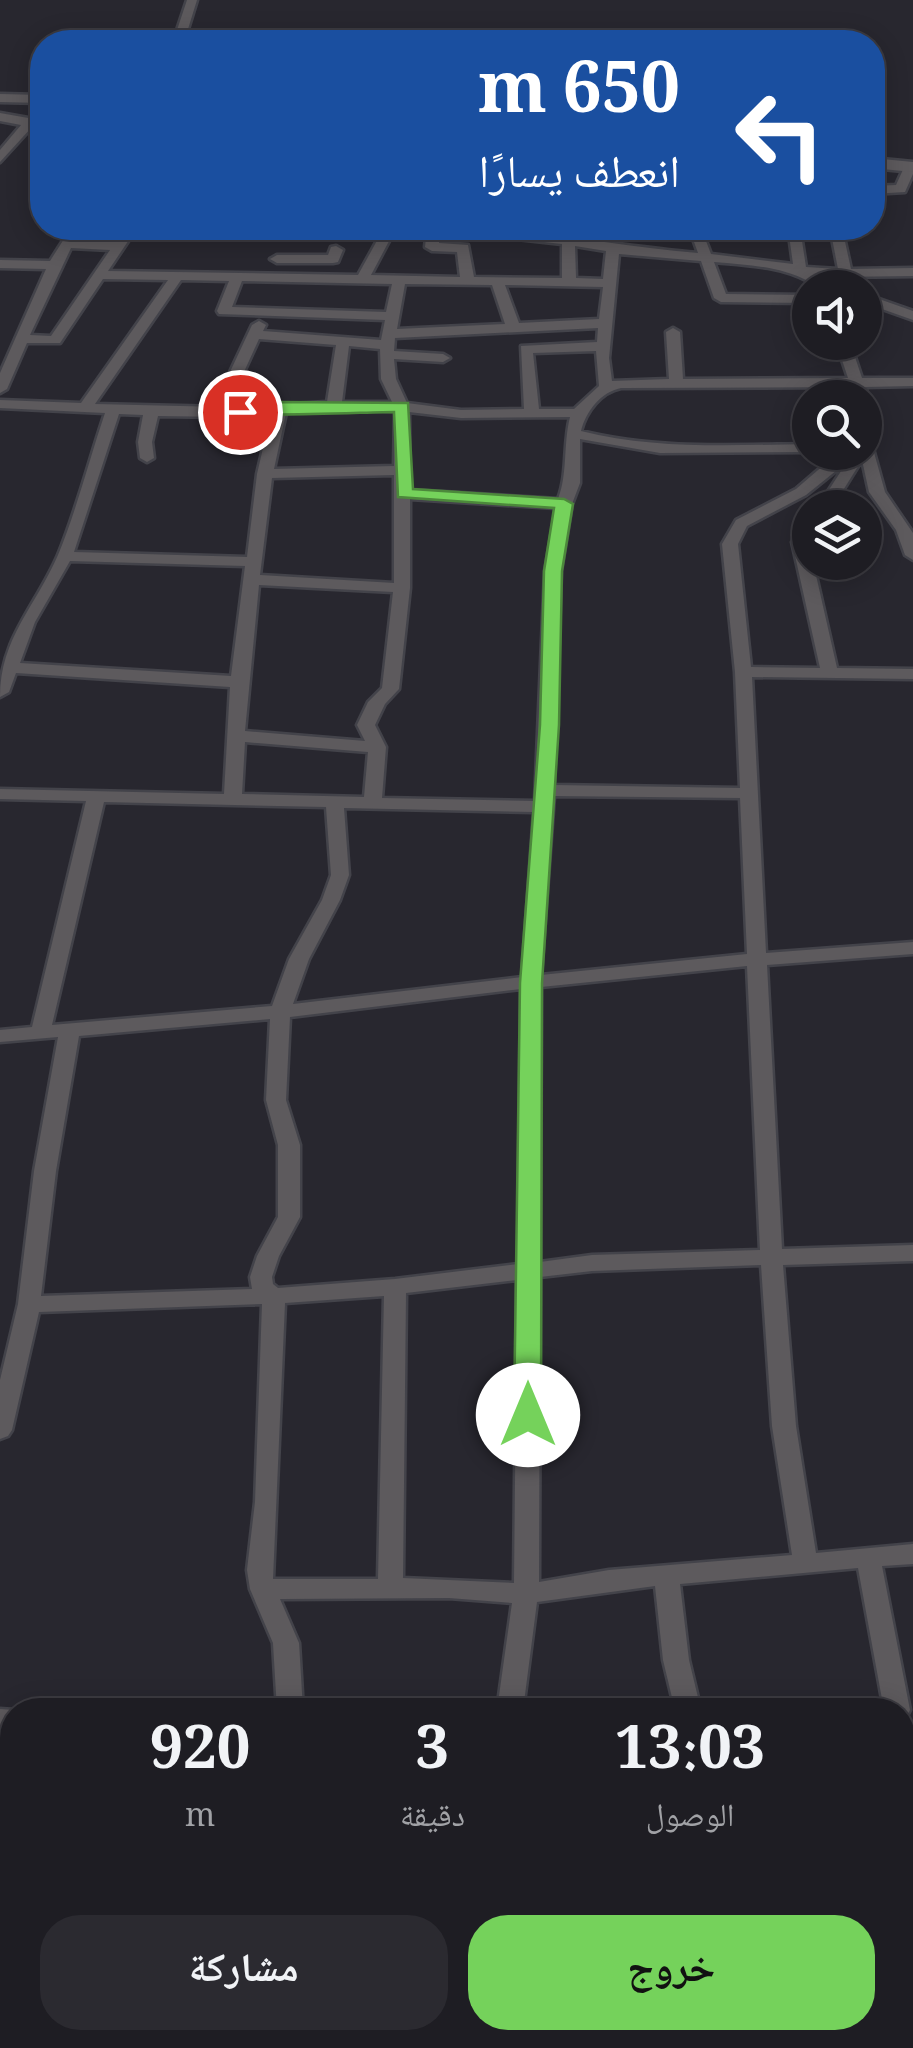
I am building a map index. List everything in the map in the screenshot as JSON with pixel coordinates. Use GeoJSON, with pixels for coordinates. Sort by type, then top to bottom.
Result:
{"type":"FeatureCollection","features":[{"type":"Feature","properties":{"kind":"street"},"geometry":{"type":"LineString","coordinates":[[182,30],[192,0]]}},
{"type":"Feature","properties":{"kind":"street"},"geometry":{"type":"LineString","coordinates":[[0,98],[30,99]]}},
{"type":"Feature","properties":{"kind":"street"},"geometry":{"type":"LineString","coordinates":[[0,116],[30,123]]}},
{"type":"Feature","properties":{"kind":"street"},"geometry":{"type":"LineString","coordinates":[[2,150],[30,129]]}},
{"type":"Feature","properties":{"kind":"street"},"geometry":{"type":"LineString","coordinates":[[885,164],[911,166],[901,189],[885,190]]}},
{"type":"Feature","properties":{"kind":"street"},"geometry":{"type":"LineString","coordinates":[[0,389],[54,265],[69,240]]}},
{"type":"Feature","properties":{"kind":"street"},"geometry":{"type":"LineString","coordinates":[[0,333],[55,340],[124,240]]}},
{"type":"Feature","properties":{"kind":"street"},"geometry":{"type":"LineString","coordinates":[[272,278],[286,240]]}},
{"type":"Feature","properties":{"kind":"street"},"geometry":{"type":"LineString","coordinates":[[362,279],[383,240]]}},
{"type":"Feature","properties":{"kind":"street"},"geometry":{"type":"LineString","coordinates":[[432,240],[432,247],[463,248],[468,283]]}},
{"type":"Feature","properties":{"kind":"street"},"geometry":{"type":"LineString","coordinates":[[562,240],[800,269],[796,240]]}},
{"type":"Feature","properties":{"kind":"street"},"geometry":{"type":"LineString","coordinates":[[587,240],[587,246]]}},
{"type":"Feature","properties":{"kind":"street"},"geometry":{"type":"LineString","coordinates":[[699,240],[721,298],[792,299]]}},
{"type":"Feature","properties":{"kind":"street"},"geometry":{"type":"LineString","coordinates":[[838,240],[844,270]]}},
{"type":"Feature","properties":{"kind":"street"},"geometry":{"type":"LineString","coordinates":[[568,241],[569,283]]}},
{"type":"Feature","properties":{"kind":"street"},"geometry":{"type":"LineString","coordinates":[[67,244],[120,246]]}},
{"type":"Feature","properties":{"kind":"street"},"geometry":{"type":"LineString","coordinates":[[512,1698],[526,1594],[531,983],[544,798],[553,571],[564,504],[572,482],[575,423],[606,387],[604,346],[609,283],[618,246]]}},
{"type":"Feature","properties":{"kind":"street"},"geometry":{"type":"LineString","coordinates":[[276,259],[333,259],[336,250]]}},
{"type":"Feature","properties":{"kind":"street"},"geometry":{"type":"LineString","coordinates":[[0,264],[54,265]]}},
{"type":"Feature","properties":{"kind":"street"},"geometry":{"type":"LineString","coordinates":[[882,276],[913,272]]}},
{"type":"Feature","properties":{"kind":"street"},"geometry":{"type":"LineString","coordinates":[[98,275],[609,283]]}},
{"type":"Feature","properties":{"kind":"street"},"geometry":{"type":"LineString","coordinates":[[84,409],[176,278]]}},
{"type":"Feature","properties":{"kind":"street"},"geometry":{"type":"LineString","coordinates":[[237,278],[224,312],[269,309],[390,316]]}},
{"type":"Feature","properties":{"kind":"street"},"geometry":{"type":"LineString","coordinates":[[373,802],[377,748],[366,724],[377,702],[390,689],[402,588],[402,407],[388,390],[390,316],[398,280]]}},
{"type":"Feature","properties":{"kind":"street"},"geometry":{"type":"LineString","coordinates":[[498,284],[513,326]]}},
{"type":"Feature","properties":{"kind":"street"},"geometry":{"type":"LineString","coordinates":[[882,304],[913,316]]}},
{"type":"Feature","properties":{"kind":"street"},"geometry":{"type":"LineString","coordinates":[[228,412],[236,374],[269,309]]}},
{"type":"Feature","properties":{"kind":"street"},"geometry":{"type":"LineString","coordinates":[[388,345],[487,332],[492,327],[606,323]]}},
{"type":"Feature","properties":{"kind":"street"},"geometry":{"type":"LineString","coordinates":[[673,332],[676,381]]}},
{"type":"Feature","properties":{"kind":"street"},"geometry":{"type":"LineString","coordinates":[[255,336],[388,345],[443,358]]}},
{"type":"Feature","properties":{"kind":"street"},"geometry":{"type":"LineString","coordinates":[[334,406],[344,342]]}},
{"type":"Feature","properties":{"kind":"street"},"geometry":{"type":"LineString","coordinates":[[532,414],[526,349],[604,346]]}},
{"type":"Feature","properties":{"kind":"street"},"geometry":{"type":"LineString","coordinates":[[606,387],[676,381],[792,387]]}},
{"type":"Feature","properties":{"kind":"street"},"geometry":{"type":"LineString","coordinates":[[882,387],[913,382]]}},
{"type":"Feature","properties":{"kind":"street"},"geometry":{"type":"LineString","coordinates":[[0,404],[151,412],[334,406],[532,414],[575,423],[606,441],[792,448]]}},
{"type":"Feature","properties":{"kind":"street"},"geometry":{"type":"LineString","coordinates":[[232,800],[240,682],[265,474],[280,407]]}},
{"type":"Feature","properties":{"kind":"street"},"geometry":{"type":"LineString","coordinates":[[0,692],[9,668],[9,646],[65,556],[113,411]]}},
{"type":"Feature","properties":{"kind":"street"},"geometry":{"type":"LineString","coordinates":[[147,458],[145,442],[151,412]]}},
{"type":"Feature","properties":{"kind":"street"},"geometry":{"type":"LineString","coordinates":[[265,474],[403,470]]}},
{"type":"Feature","properties":{"kind":"street"},"geometry":{"type":"LineString","coordinates":[[806,1561],[784,1426],[746,794],[743,672],[730,537],[741,523],[801,492],[829,470]]}},
{"type":"Feature","properties":{"kind":"street"},"geometry":{"type":"LineString","coordinates":[[872,470],[877,492],[904,530],[913,555]]}},
{"type":"Feature","properties":{"kind":"street"},"geometry":{"type":"LineString","coordinates":[[404,494],[564,504]]}},
{"type":"Feature","properties":{"kind":"street"},"geometry":{"type":"LineString","coordinates":[[65,556],[255,571],[402,588]]}},
{"type":"Feature","properties":{"kind":"street"},"geometry":{"type":"LineString","coordinates":[[809,580],[830,672]]}},
{"type":"Feature","properties":{"kind":"street"},"geometry":{"type":"LineString","coordinates":[[9,668],[240,682]]}},
{"type":"Feature","properties":{"kind":"street"},"geometry":{"type":"LineString","coordinates":[[743,672],[912,674],[913,693]]}},
{"type":"Feature","properties":{"kind":"street"},"geometry":{"type":"LineString","coordinates":[[236,736],[377,748]]}},
{"type":"Feature","properties":{"kind":"street"},"geometry":{"type":"LineString","coordinates":[[0,794],[373,802],[746,794]]}},
{"type":"Feature","properties":{"kind":"street"},"geometry":{"type":"LineString","coordinates":[[41,1031],[96,797]]}},
{"type":"Feature","properties":{"kind":"street"},"geometry":{"type":"LineString","coordinates":[[274,1296],[263,1288],[261,1277],[289,1217],[289,1145],[276,1100],[280,1012],[299,958],[340,875],[335,801]]}},
{"type":"Feature","properties":{"kind":"street"},"geometry":{"type":"LineString","coordinates":[[0,1036],[280,1012],[756,958],[913,948]]}},
{"type":"Feature","properties":{"kind":"street"},"geometry":{"type":"LineString","coordinates":[[0,1430],[29,1304],[45,1170],[70,1029]]}},
{"type":"Feature","properties":{"kind":"street"},"geometry":{"type":"LineString","coordinates":[[29,1304],[274,1296],[396,1287],[592,1263],[913,1253]]}},
{"type":"Feature","properties":{"kind":"street"},"geometry":{"type":"LineString","coordinates":[[390,1587],[396,1287]]}},
{"type":"Feature","properties":{"kind":"street"},"geometry":{"type":"LineString","coordinates":[[274,1296],[267,1502],[259,1570],[286,1644],[289,1698]]}},
{"type":"Feature","properties":{"kind":"street"},"geometry":{"type":"LineString","coordinates":[[263,1589],[323,1592],[390,1587],[526,1594],[568,1584],[913,1554]]}},
{"type":"Feature","properties":{"kind":"street"},"geometry":{"type":"LineString","coordinates":[[868,1558],[895,1698]]}},
{"type":"Feature","properties":{"kind":"street"},"geometry":{"type":"LineString","coordinates":[[666,1574],[676,1660],[685,1698]]}},
{"type":"Feature","properties":{"kind":"route"},"geometry":{"type":"LineString","coordinates":[[240,412],[280,407],[402,407],[404,494],[564,504],[553,571],[550,725],[531,983],[528,1415]]}}]}
